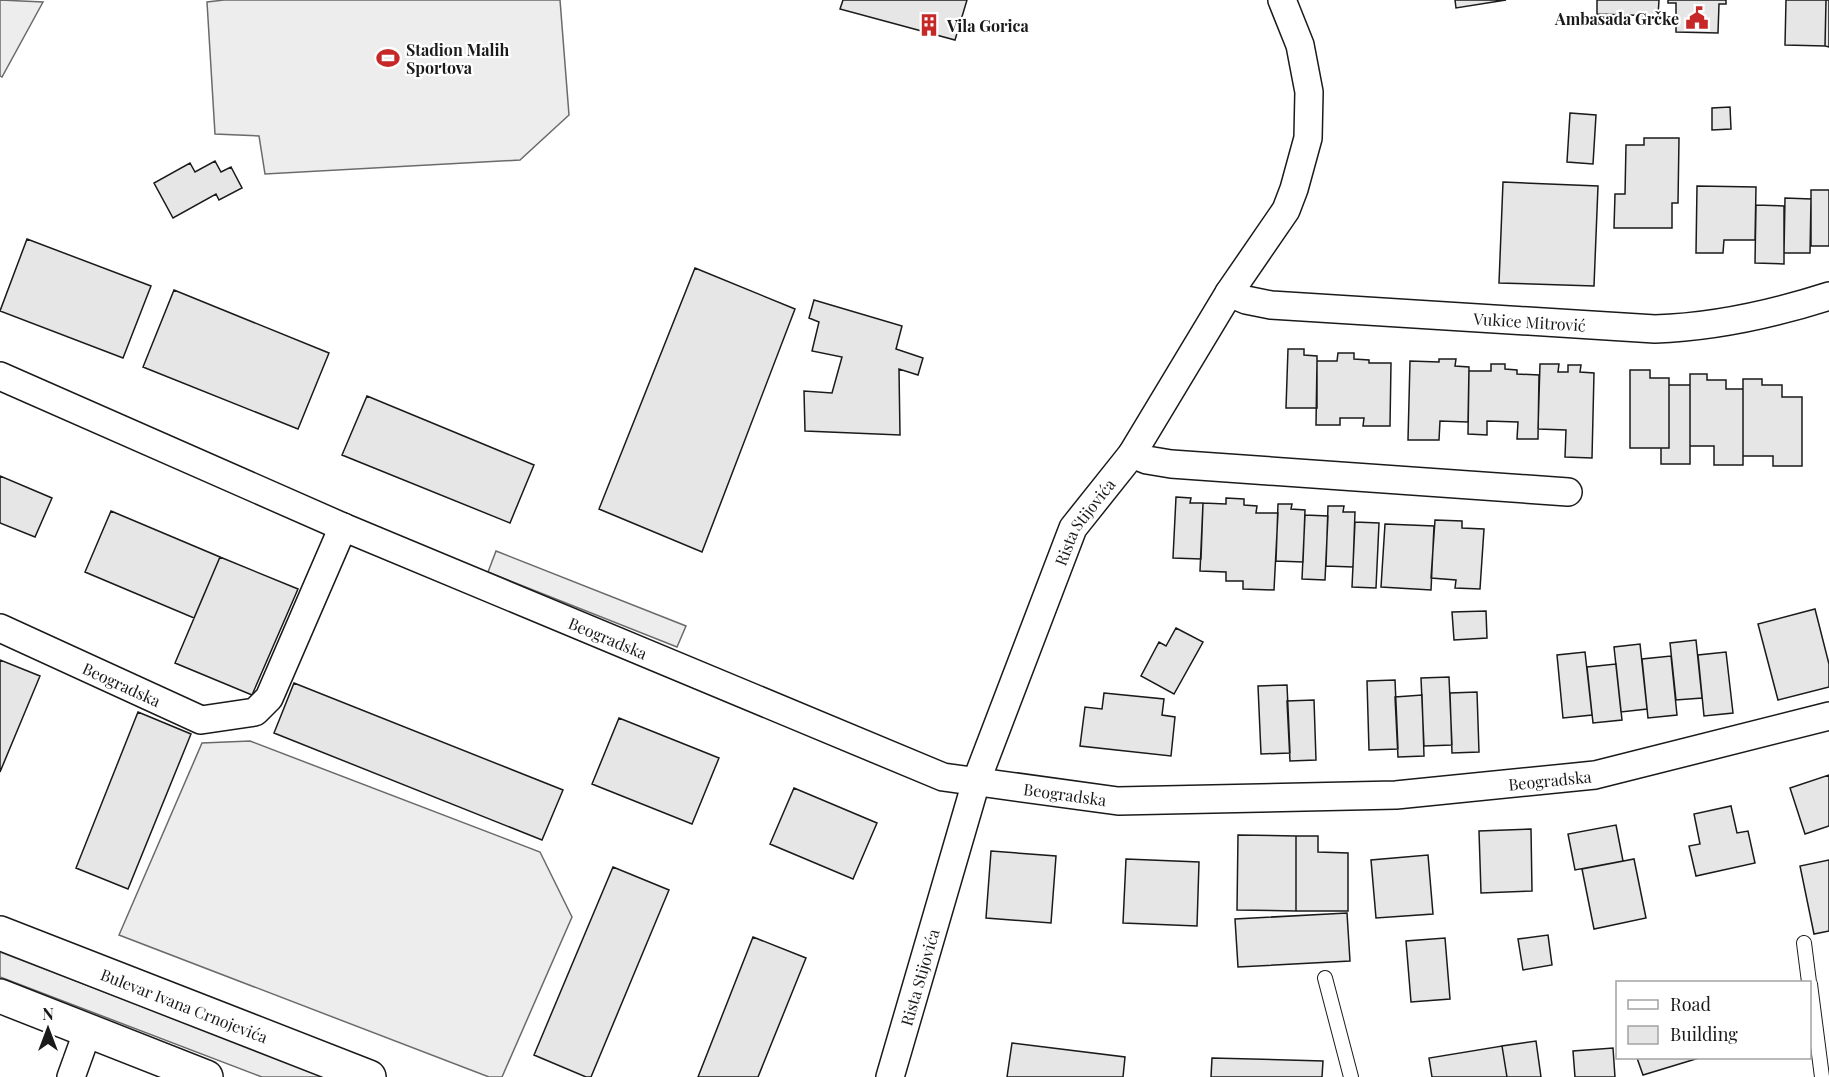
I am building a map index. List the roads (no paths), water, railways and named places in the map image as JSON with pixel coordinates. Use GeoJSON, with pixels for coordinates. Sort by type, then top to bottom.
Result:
{"type":"FeatureCollection","features":[{"type":"Feature","properties":{"kind":"main road","name":"Bulevar Ivana Crnojevića"},"geometry":{"type":"LineString","coordinates":[[0,933],[369,1077]]}},
{"type":"Feature","properties":{"kind":"main road"},"geometry":{"type":"LineString","coordinates":[[0,996],[206,1077]]}},
{"type":"Feature","properties":{"kind":"street","name":"Rista Stijovića"},"geometry":{"type":"LineString","coordinates":[[890,1077],[976,782],[1073,528],[1132,454],[1229,293],[1286,210],[1308,138],[1309,92],[1295,29],[1282,0]]}},
{"type":"Feature","properties":{"kind":"street","name":"Vukice Mitrović"},"geometry":{"type":"LineString","coordinates":[[1229,293],[1246,300],[1271,305],[1655,329],[1711,324],[1787,309],[1829,296]]}},
{"type":"Feature","properties":{"kind":"street","name":"Beogradska"},"geometry":{"type":"LineString","coordinates":[[0,376],[343,527],[943,777],[1118,801],[1396,795],[1595,775],[1829,716]]}},
{"type":"Feature","properties":{"kind":"street"},"geometry":{"type":"LineString","coordinates":[[1132,454],[1147,460],[1172,464],[1568,492]]}},
{"type":"Feature","properties":{"kind":"street","name":"Beogradska"},"geometry":{"type":"LineString","coordinates":[[0,628],[201,720],[255,712],[269,698],[343,527]]}},
{"type":"Feature","properties":{"kind":"street"},"geometry":{"type":"LineString","coordinates":[[71,1077],[88,1030]]}},
{"type":"Feature","properties":{"kind":"lane"},"geometry":{"type":"LineString","coordinates":[[1804,943],[1809,981]]}},
{"type":"Feature","properties":{"kind":"lane"},"geometry":{"type":"LineString","coordinates":[[1326,978],[1351,1077]]}},
{"type":"Feature","properties":{"kind":"lane"},"geometry":{"type":"LineString","coordinates":[[1811,992],[1823,1048],[1822,1077]]}},
{"type":"Feature","properties":{"kind":"place","name":"Ambasada Grčke"},"geometry":{"type":"Point","coordinates":[1697,18]}},
{"type":"Feature","properties":{"kind":"place","name":"Vila Gorica"},"geometry":{"type":"Point","coordinates":[929,25]}},
{"type":"Feature","properties":{"kind":"place","name":"Stadion Malih Sportova"},"geometry":{"type":"Point","coordinates":[388,58]}}]}
